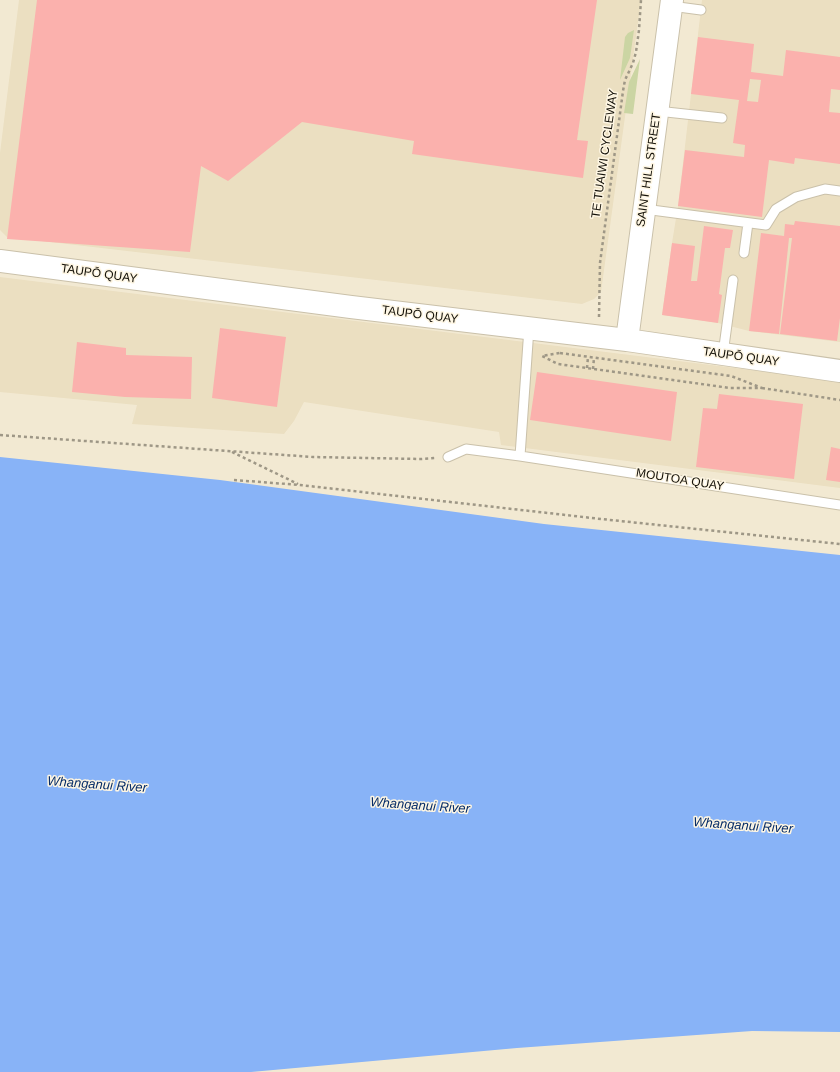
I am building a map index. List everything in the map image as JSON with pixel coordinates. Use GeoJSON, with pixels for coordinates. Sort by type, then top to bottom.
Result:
{"type":"FeatureCollection","features":[{"type":"Feature","properties":{"kind":"main road","name":"SAINT HILL STREET"},"geometry":{"type":"LineString","coordinates":[[626,340],[672,3]]}},
{"type":"Feature","properties":{"kind":"main road","name":"TAUPŌ QUAY"},"geometry":{"type":"LineString","coordinates":[[0,261],[351,307],[626,340],[840,371]]}},
{"type":"Feature","properties":{"kind":"lane"},"geometry":{"type":"LineString","coordinates":[[672,3],[701,10]]}},
{"type":"Feature","properties":{"kind":"lane"},"geometry":{"type":"LineString","coordinates":[[657,111],[722,118]]}},
{"type":"Feature","properties":{"kind":"lane"},"geometry":{"type":"LineString","coordinates":[[644,209],[766,225],[776,209],[796,197],[825,189],[840,191]]}},
{"type":"Feature","properties":{"kind":"lane"},"geometry":{"type":"LineString","coordinates":[[744,253],[748,223]]}},
{"type":"Feature","properties":{"kind":"lane"},"geometry":{"type":"LineString","coordinates":[[723,354],[733,280]]}},
{"type":"Feature","properties":{"kind":"lane"},"geometry":{"type":"LineString","coordinates":[[520,456],[528,328]]}},
{"type":"Feature","properties":{"kind":"lane","name":"MOUTOA QUAY"},"geometry":{"type":"LineString","coordinates":[[448,457],[466,449],[840,505]]}},
{"type":"Feature","properties":{"kind":"path","name":"TE TUAIWI CYCLEWAY"},"geometry":{"type":"LineString","coordinates":[[600,313],[600,263],[623,91],[625,80],[633,63],[636,52],[641,0]]}},
{"type":"Feature","properties":{"kind":"path"},"geometry":{"type":"LineString","coordinates":[[762,388],[731,376],[594,356],[560,353],[542,356],[558,364],[730,388],[762,388],[840,400]]}},
{"type":"Feature","properties":{"kind":"path"},"geometry":{"type":"LineString","coordinates":[[587,368],[588,356]]}},
{"type":"Feature","properties":{"kind":"path"},"geometry":{"type":"LineString","coordinates":[[593,369],[594,356]]}},
{"type":"Feature","properties":{"kind":"path"},"geometry":{"type":"LineString","coordinates":[[0,435],[313,457],[421,459],[448,457]]}},
{"type":"Feature","properties":{"kind":"path"},"geometry":{"type":"LineString","coordinates":[[231,452],[300,485]]}},
{"type":"Feature","properties":{"kind":"path"},"geometry":{"type":"LineString","coordinates":[[234,480],[300,485],[840,544]]}},
{"type":"Feature","properties":{"kind":"shaded area"},"geometry":{"type":"Polygon","coordinates":[[[19,0],[641,0],[601,292],[594,299],[582,304],[7,237],[0,230],[0,153],[19,0]]]}},
{"type":"Feature","properties":{"kind":"shaded area"},"geometry":{"type":"Polygon","coordinates":[[[702,0],[840,0],[840,342],[749,331],[718,323],[662,315],[678,206],[702,0]]]}},
{"type":"Feature","properties":{"kind":"shaded area"},"geometry":{"type":"Polygon","coordinates":[[[0,277],[840,381],[840,488],[501,445],[499,432],[304,402],[294,421],[284,434],[132,424],[137,405],[0,392],[0,277]]]}},
{"type":"Feature","properties":{"kind":"green space"},"geometry":{"type":"Polygon","coordinates":[[[634,30],[630,58],[620,80],[625,37],[628,33],[634,30]]]}},
{"type":"Feature","properties":{"kind":"green space"},"geometry":{"type":"Polygon","coordinates":[[[640,59],[633,114],[624,113],[629,82],[640,59]]]}},
{"type":"Feature","properties":{"kind":"water","name":"Whanganui River"},"geometry":{"type":"Polygon","coordinates":[[[0,457],[220,480],[544,524],[840,555],[840,1032],[752,1031],[517,1048],[251,1072],[0,1072],[0,457]]]}},
{"type":"Feature","properties":{"kind":"building"},"geometry":{"type":"Polygon","coordinates":[[[37,0],[597,0],[577,140],[588,141],[583,178],[412,154],[414,141],[302,122],[228,181],[201,166],[190,252],[7,239],[37,0]]]}},
{"type":"Feature","properties":{"kind":"building"},"geometry":{"type":"Polygon","coordinates":[[[698,37],[754,44],[751,72],[783,76],[786,50],[840,57],[840,90],[831,89],[829,112],[840,113],[840,164],[795,158],[794,164],[769,160],[762,217],[678,206],[685,150],[744,157],[745,145],[733,143],[739,100],[691,94],[698,37]],[[750,79],[747,101],[758,102],[761,80],[750,79]]]}},
{"type":"Feature","properties":{"kind":"building"},"geometry":{"type":"Polygon","coordinates":[[[795,221],[840,226],[840,318],[837,341],[780,334],[792,238],[789,238],[779,334],[749,331],[761,233],[784,236],[785,224],[794,225],[795,221]]]}},
{"type":"Feature","properties":{"kind":"building"},"geometry":{"type":"Polygon","coordinates":[[[704,226],[733,230],[730,248],[725,248],[719,294],[722,295],[718,323],[662,315],[672,243],[695,246],[691,281],[697,281],[704,226]]]}},
{"type":"Feature","properties":{"kind":"building"},"geometry":{"type":"Polygon","coordinates":[[[220,328],[286,337],[277,407],[212,398],[220,328]]]}},
{"type":"Feature","properties":{"kind":"building"},"geometry":{"type":"Polygon","coordinates":[[[77,342],[126,348],[126,355],[192,357],[191,399],[125,397],[72,392],[77,342]]]}},
{"type":"Feature","properties":{"kind":"building"},"geometry":{"type":"Polygon","coordinates":[[[537,372],[677,392],[671,441],[530,420],[537,372]]]}},
{"type":"Feature","properties":{"kind":"building"},"geometry":{"type":"Polygon","coordinates":[[[719,394],[803,404],[794,479],[696,467],[703,408],[717,409],[719,394]]]}},
{"type":"Feature","properties":{"kind":"building"},"geometry":{"type":"Polygon","coordinates":[[[831,447],[840,449],[840,482],[826,480],[831,447]]]}}]}
